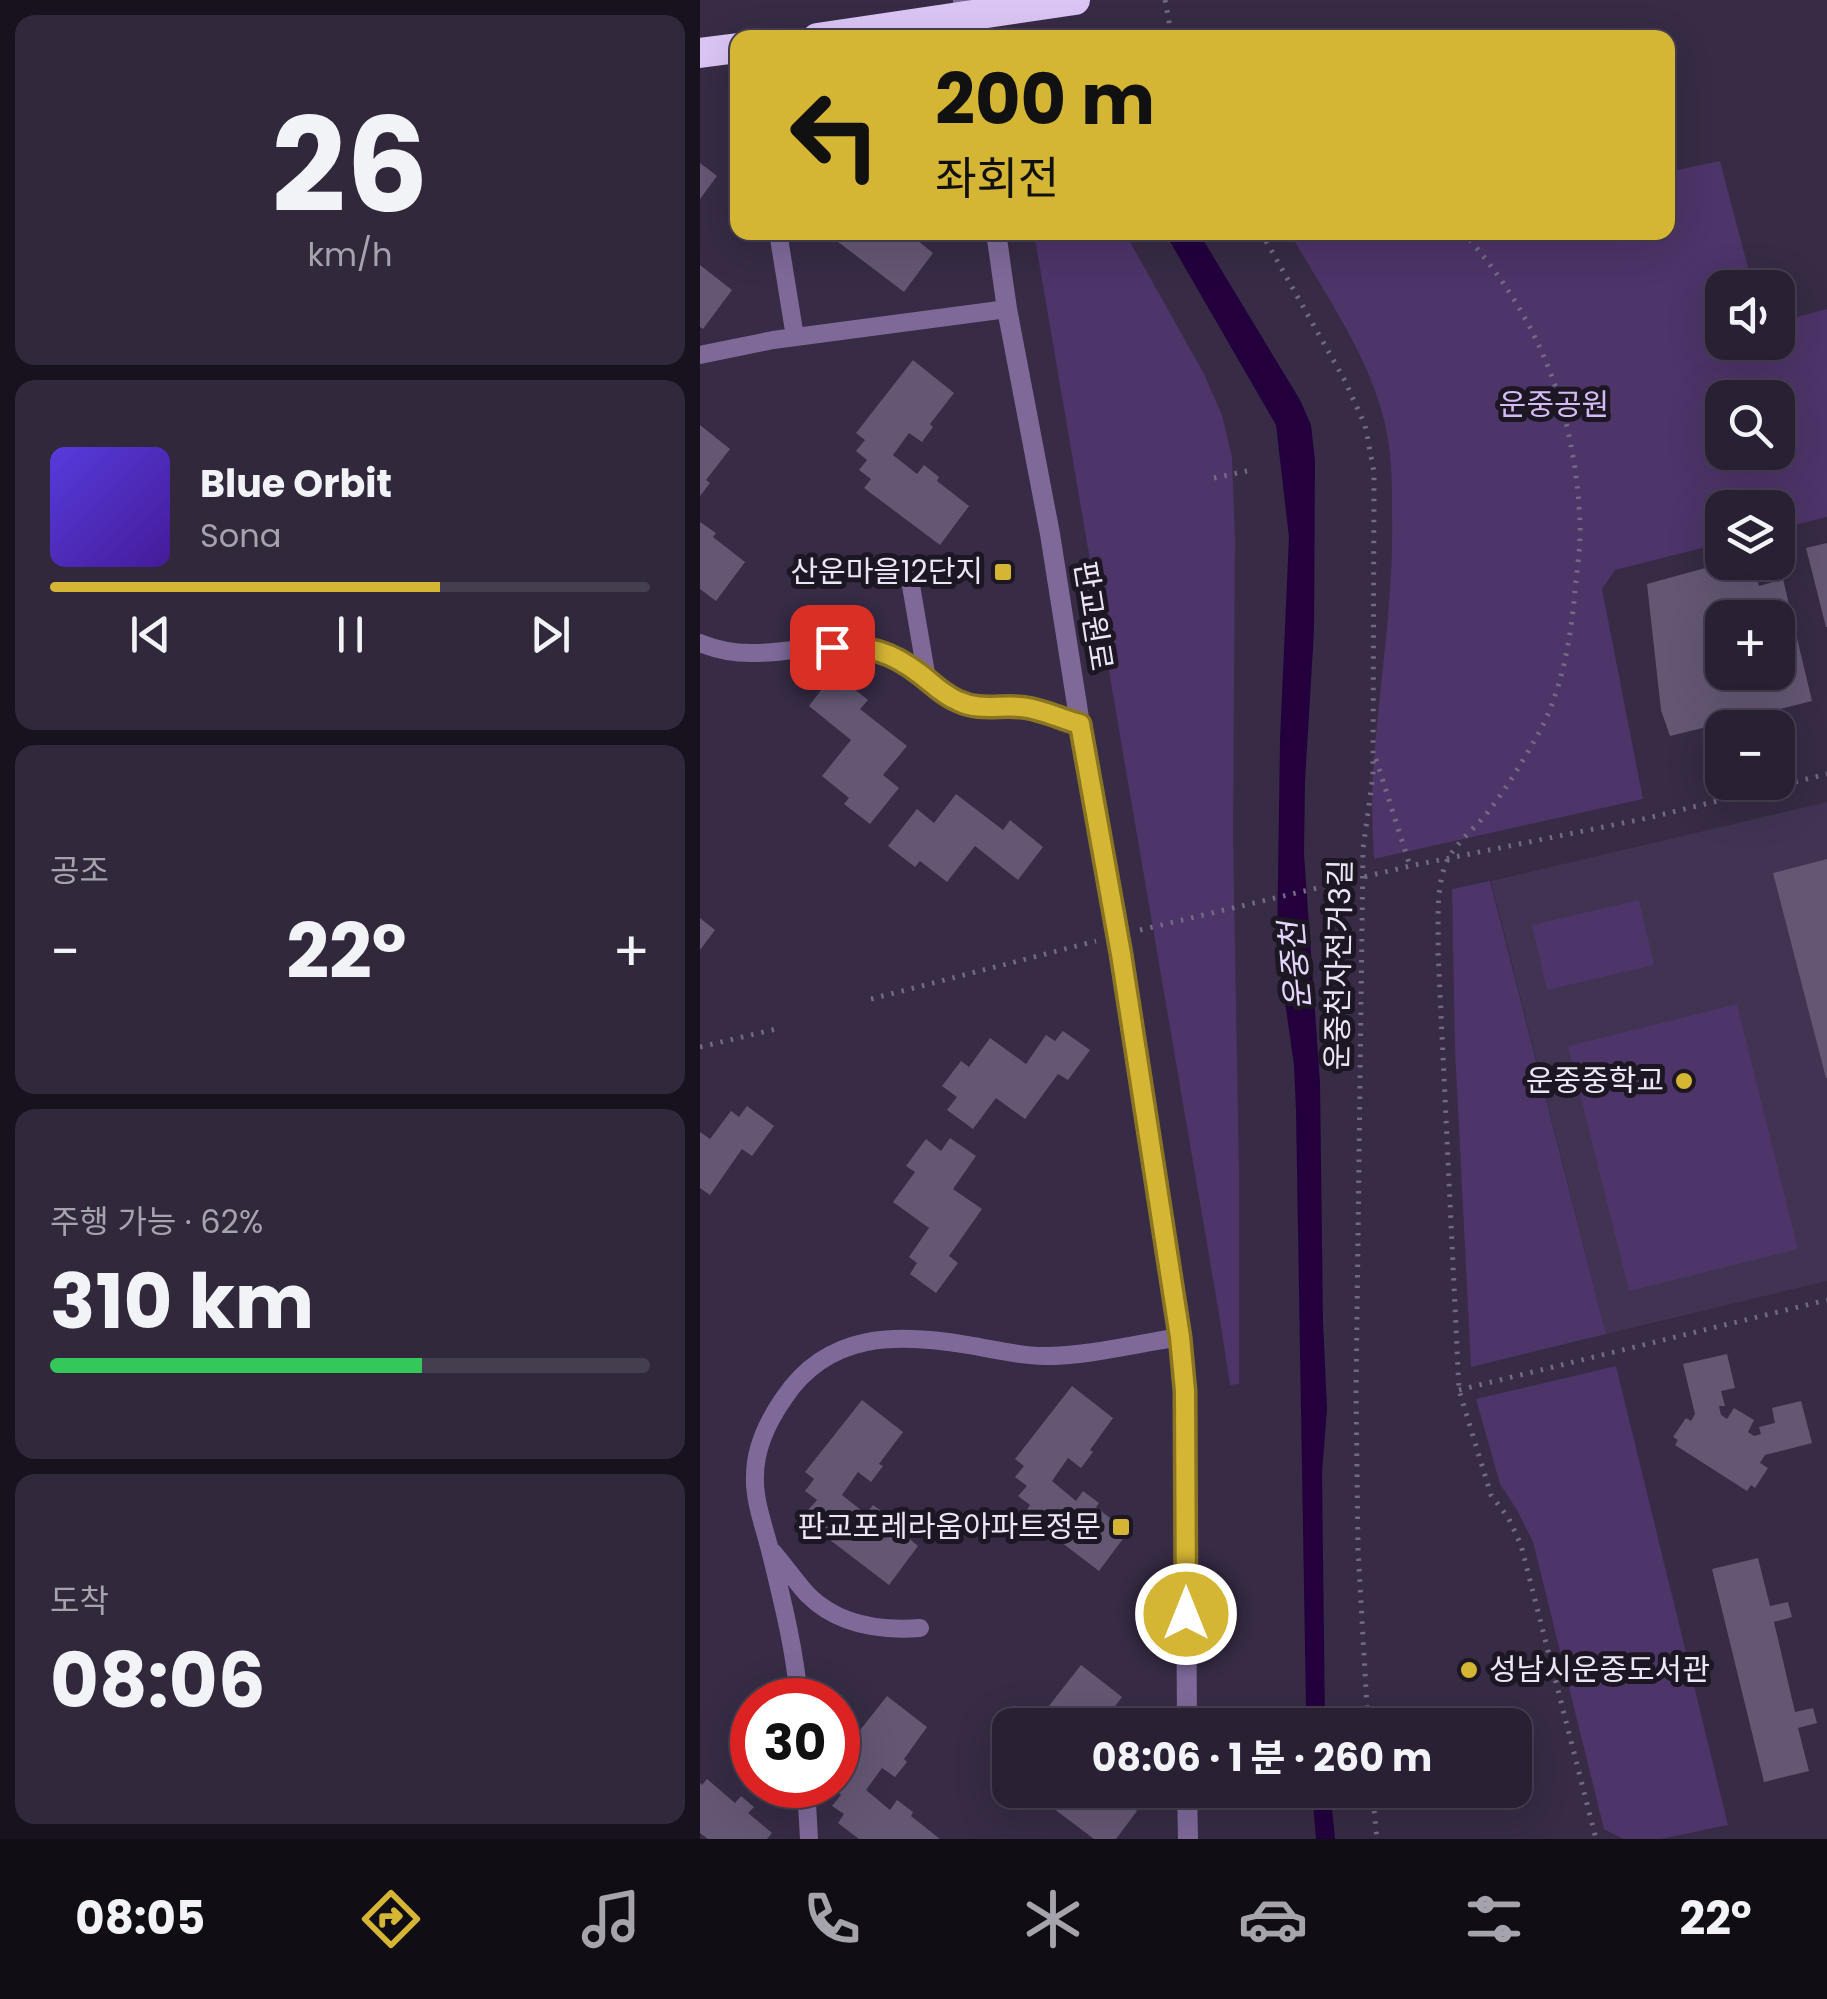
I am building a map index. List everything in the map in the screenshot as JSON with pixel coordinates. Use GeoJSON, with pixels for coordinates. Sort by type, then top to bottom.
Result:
{"type":"FeatureCollection","features":[{"type":"Feature","properties":{"kind":"highway"},"geometry":{"type":"LineString","coordinates":[[871,30],[1075,0]]}},
{"type":"Feature","properties":{"kind":"highway"},"geometry":{"type":"LineString","coordinates":[[700,53],[730,49]]}},
{"type":"Feature","properties":{"kind":"street"},"geometry":{"type":"LineString","coordinates":[[964,0],[968,30]]}},
{"type":"Feature","properties":{"kind":"street","name":"판교원로"},"geometry":{"type":"LineString","coordinates":[[997,240],[1118,936],[1180,1337],[1185,1391],[1187,1708]]}},
{"type":"Feature","properties":{"kind":"street"},"geometry":{"type":"LineString","coordinates":[[1187,1808],[1188,1839]]}},
{"type":"Feature","properties":{"kind":"lane"},"geometry":{"type":"LineString","coordinates":[[779,240],[795,336]]}},
{"type":"Feature","properties":{"kind":"lane"},"geometry":{"type":"LineString","coordinates":[[700,354],[795,336],[1006,309]]}},
{"type":"Feature","properties":{"kind":"lane"},"geometry":{"type":"LineString","coordinates":[[908,568],[927,679]]}},
{"type":"Feature","properties":{"kind":"lane"},"geometry":{"type":"LineString","coordinates":[[700,644],[735,654],[858,646],[878,650],[896,657],[959,702],[980,708],[1022,706],[1080,724]]}},
{"type":"Feature","properties":{"kind":"lane"},"geometry":{"type":"LineString","coordinates":[[796,1678],[754,1479],[757,1452],[767,1426],[806,1370],[828,1354],[852,1344],[878,1340],[964,1344],[1053,1356],[1180,1337]]}},
{"type":"Feature","properties":{"kind":"lane"},"geometry":{"type":"LineString","coordinates":[[770,1548],[810,1597],[828,1610],[875,1628],[920,1628]]}},
{"type":"Feature","properties":{"kind":"lane"},"geometry":{"type":"LineString","coordinates":[[807,1808],[809,1839]]}},
{"type":"Feature","properties":{"kind":"path"},"geometry":{"type":"LineString","coordinates":[[1165,0],[1171,30]]}},
{"type":"Feature","properties":{"kind":"path","name":"운중천자전거3길"},"geometry":{"type":"LineString","coordinates":[[1266,240],[1345,381],[1365,425],[1374,472],[1373,776],[1362,867],[1356,1392],[1358,1549],[1367,1708]]}},
{"type":"Feature","properties":{"kind":"path"},"geometry":{"type":"LineString","coordinates":[[1470,240],[1507,286],[1561,398],[1570,438],[1580,526],[1572,618],[1554,699],[1540,730],[1491,808],[1447,859],[1439,891],[1438,951],[1459,1390],[1491,1495],[1521,1545],[1596,1839]]}},
{"type":"Feature","properties":{"kind":"path"},"geometry":{"type":"LineString","coordinates":[[1214,478],[1247,470]]}},
{"type":"Feature","properties":{"kind":"path"},"geometry":{"type":"LineString","coordinates":[[1373,752],[1410,866]]}},
{"type":"Feature","properties":{"kind":"path"},"geometry":{"type":"LineString","coordinates":[[871,999],[1226,909],[1410,866],[1648,818],[1827,774]]}},
{"type":"Feature","properties":{"kind":"path"},"geometry":{"type":"LineString","coordinates":[[700,1047],[776,1029]]}},
{"type":"Feature","properties":{"kind":"path"},"geometry":{"type":"LineString","coordinates":[[1459,1390],[1827,1300]]}},
{"type":"Feature","properties":{"kind":"path"},"geometry":{"type":"LineString","coordinates":[[1374,1808],[1377,1839]]}},
{"type":"Feature","properties":{"kind":"shaded area","name":"운중중학교"},"geometry":{"type":"Polygon","coordinates":[[[1827,802],[1827,1281],[1606,1334],[1491,881],[1827,802]]]}},
{"type":"Feature","properties":{"kind":"green space","name":"운중공원"},"geometry":{"type":"Polygon","coordinates":[[[1720,161],[1749,270],[1705,270],[1705,360],[1795,360],[1795,317],[1827,309],[1827,517],[1795,525],[1795,490],[1705,490],[1705,547],[1615,570],[1602,589],[1643,799],[1374,859],[1373,771],[1389,607],[1392,480],[1385,424],[1357,349],[1294,240],[1675,240],[1675,171],[1720,161]]]}},
{"type":"Feature","properties":{"kind":"green space"},"geometry":{"type":"Polygon","coordinates":[[[1035,240],[1129,240],[1204,374],[1222,415],[1232,457],[1239,1384],[1230,1385],[1035,240]]]}},
{"type":"Feature","properties":{"kind":"green space"},"geometry":{"type":"Polygon","coordinates":[[[1490,881],[1606,1334],[1471,1367],[1455,1049],[1452,889],[1490,881]]]}},
{"type":"Feature","properties":{"kind":"green space"},"geometry":{"type":"Polygon","coordinates":[[[1639,900],[1654,965],[1547,990],[1532,925],[1639,900]]]}},
{"type":"Feature","properties":{"kind":"green space"},"geometry":{"type":"Polygon","coordinates":[[[1737,1004],[1798,1249],[1629,1291],[1568,1046],[1737,1004]]]}},
{"type":"Feature","properties":{"kind":"green space"},"geometry":{"type":"Polygon","coordinates":[[[1616,1366],[1728,1825],[1661,1839],[1623,1839],[1604,1829],[1533,1542],[1500,1484],[1476,1399],[1616,1366]]]}},
{"type":"Feature","properties":{"kind":"water","name":"운중천"},"geometry":{"type":"Polygon","coordinates":[[[1169,240],[1203,240],[1300,400],[1311,425],[1315,461],[1314,631],[1304,854],[1320,1083],[1327,1409],[1322,1472],[1325,1708],[1307,1708],[1296,1111],[1294,1065],[1277,945],[1280,740],[1289,537],[1276,425],[1169,240]]]}},
{"type":"Feature","properties":{"kind":"water"},"geometry":{"type":"Polygon","coordinates":[[[1313,1808],[1332,1808],[1335,1839],[1316,1839],[1313,1808]]]}},
{"type":"Feature","properties":{"kind":"building"},"geometry":{"type":"Polygon","coordinates":[[[700,163],[717,176],[700,199],[700,163]]]}},
{"type":"Feature","properties":{"kind":"building"},"geometry":{"type":"Polygon","coordinates":[[[836,240],[917,240],[933,253],[904,292],[836,240]]]}},
{"type":"Feature","properties":{"kind":"building"},"geometry":{"type":"Polygon","coordinates":[[[700,265],[732,290],[703,329],[700,327],[700,265]]]}},
{"type":"Feature","properties":{"kind":"building"},"geometry":{"type":"Polygon","coordinates":[[[913,360],[954,393],[930,424],[933,427],[922,442],[909,433],[893,455],[917,474],[924,465],[939,477],[937,481],[969,506],[940,545],[864,488],[871,479],[859,470],[867,460],[856,451],[865,440],[856,433],[913,360]]]}},
{"type":"Feature","properties":{"kind":"building"},"geometry":{"type":"Polygon","coordinates":[[[700,425],[730,449],[706,480],[710,483],[700,496],[700,425]]]}},
{"type":"Feature","properties":{"kind":"building"},"geometry":{"type":"Polygon","coordinates":[[[700,522],[745,562],[716,601],[700,589],[700,522]]]}},
{"type":"Feature","properties":{"kind":"building"},"geometry":{"type":"Polygon","coordinates":[[[1827,543],[1827,627],[1826,627],[1806,548],[1827,543]]]}},
{"type":"Feature","properties":{"kind":"building"},"geometry":{"type":"Polygon","coordinates":[[[1705,568],[1705,580],[1758,580],[1759,586],[1783,580],[1788,600],[1705,600],[1705,690],[1795,690],[1795,629],[1812,701],[1775,710],[1705,710],[1705,727],[1670,736],[1661,710],[1647,584],[1705,568]]]}},
{"type":"Feature","properties":{"kind":"building"},"geometry":{"type":"Polygon","coordinates":[[[834,673],[868,700],[860,709],[907,746],[883,775],[899,788],[870,824],[844,804],[849,798],[822,776],[851,740],[809,706],[834,673]]]}},
{"type":"Feature","properties":{"kind":"building"},"geometry":{"type":"Polygon","coordinates":[[[956,794],[1003,830],[1010,820],[1043,847],[1018,880],[975,846],[947,882],[920,861],[915,867],[888,846],[917,809],[934,823],[956,794]]]}},
{"type":"Feature","properties":{"kind":"building"},"geometry":{"type":"Polygon","coordinates":[[[1827,859],[1827,1078],[1826,1078],[1773,873],[1827,859]]]}},
{"type":"Feature","properties":{"kind":"building"},"geometry":{"type":"Polygon","coordinates":[[[700,918],[715,930],[700,950],[700,918]]]}},
{"type":"Feature","properties":{"kind":"building"},"geometry":{"type":"Polygon","coordinates":[[[1063,1031],[1090,1050],[1068,1080],[1058,1074],[1025,1119],[996,1098],[973,1129],[947,1110],[957,1097],[942,1086],[961,1061],[969,1067],[990,1038],[1026,1064],[1046,1035],[1055,1041],[1063,1031]]]}},
{"type":"Feature","properties":{"kind":"building"},"geometry":{"type":"Polygon","coordinates":[[[747,1106],[774,1126],[752,1156],[742,1149],[710,1195],[700,1188],[700,1132],[710,1139],[731,1111],[739,1117],[747,1106]]]}},
{"type":"Feature","properties":{"kind":"building"},"geometry":{"type":"Polygon","coordinates":[[[950,1138],[976,1156],[953,1189],[982,1209],[949,1256],[958,1263],[936,1293],[910,1274],[917,1263],[909,1257],[929,1228],[893,1202],[915,1172],[906,1166],[926,1139],[941,1151],[950,1138]]]}},
{"type":"Feature","properties":{"kind":"building"},"geometry":{"type":"Polygon","coordinates":[[[1727,1354],[1735,1388],[1721,1391],[1725,1406],[1719,1406],[1721,1415],[1727,1419],[1734,1408],[1754,1420],[1748,1432],[1754,1436],[1761,1434],[1759,1427],[1775,1423],[1772,1408],[1801,1401],[1812,1443],[1765,1455],[1760,1463],[1768,1468],[1755,1488],[1751,1485],[1747,1491],[1675,1445],[1678,1440],[1673,1437],[1686,1418],[1691,1421],[1695,1414],[1683,1364],[1727,1354]]]}},
{"type":"Feature","properties":{"kind":"building"},"geometry":{"type":"Polygon","coordinates":[[[1072,1386],[1113,1418],[1081,1468],[1068,1458],[1052,1481],[1076,1501],[1083,1491],[1099,1503],[1096,1507],[1128,1532],[1099,1571],[1024,1514],[1030,1505],[1018,1496],[1027,1486],[1015,1477],[1024,1466],[1015,1459],[1072,1386]]]}},
{"type":"Feature","properties":{"kind":"building"},"geometry":{"type":"Polygon","coordinates":[[[862,1400],[903,1432],[871,1482],[858,1472],[842,1495],[866,1514],[873,1505],[918,1546],[889,1585],[813,1527],[820,1519],[808,1510],[817,1500],[805,1491],[814,1479],[805,1472],[862,1400]]]}},
{"type":"Feature","properties":{"kind":"building"},"geometry":{"type":"Polygon","coordinates":[[[1758,1558],[1770,1606],[1788,1602],[1792,1617],[1774,1622],[1795,1712],[1813,1708],[1817,1723],[1798,1728],[1809,1771],[1764,1782],[1712,1569],[1758,1558]]]}},
{"type":"Feature","properties":{"kind":"building"},"geometry":{"type":"Polygon","coordinates":[[[1081,1665],[1122,1697],[1114,1708],[1047,1708],[1081,1665]]]}},
{"type":"Feature","properties":{"kind":"building"},"geometry":{"type":"Polygon","coordinates":[[[887,1696],[927,1727],[895,1777],[882,1768],[866,1790],[890,1810],[897,1800],[940,1839],[859,1839],[838,1823],[844,1814],[835,1808],[860,1808],[860,1730],[887,1696]]]}},
{"type":"Feature","properties":{"kind":"building"},"geometry":{"type":"Polygon","coordinates":[[[707,1779],[730,1799],[730,1808],[753,1808],[748,1813],[772,1833],[767,1839],[708,1839],[700,1833],[702,1785],[707,1779]]]}},
{"type":"Feature","properties":{"kind":"building"},"geometry":{"type":"Polygon","coordinates":[[[1053,1808],[1137,1811],[1116,1839],[1094,1839],[1053,1808]]]}},
{"type":"Feature","properties":{"kind":"place","name":"산운마을12단지"},"geometry":{"type":"Point","coordinates":[1003,572]}},
{"type":"Feature","properties":{"kind":"place","name":"운중중학교"},"geometry":{"type":"Point","coordinates":[1684,1081]}},
{"type":"Feature","properties":{"kind":"place","name":"판교포레라움아파트정문"},"geometry":{"type":"Point","coordinates":[1121,1527]}},
{"type":"Feature","properties":{"kind":"place","name":"성남시운중도서관"},"geometry":{"type":"Point","coordinates":[1469,1670]}},
{"type":"Feature","properties":{"kind":"route"},"geometry":{"type":"LineString","coordinates":[[832,647],[858,646],[896,657],[959,702],[980,708],[1022,706],[1080,724],[1121,954],[1180,1337],[1185,1391],[1186,1614]]}}]}
